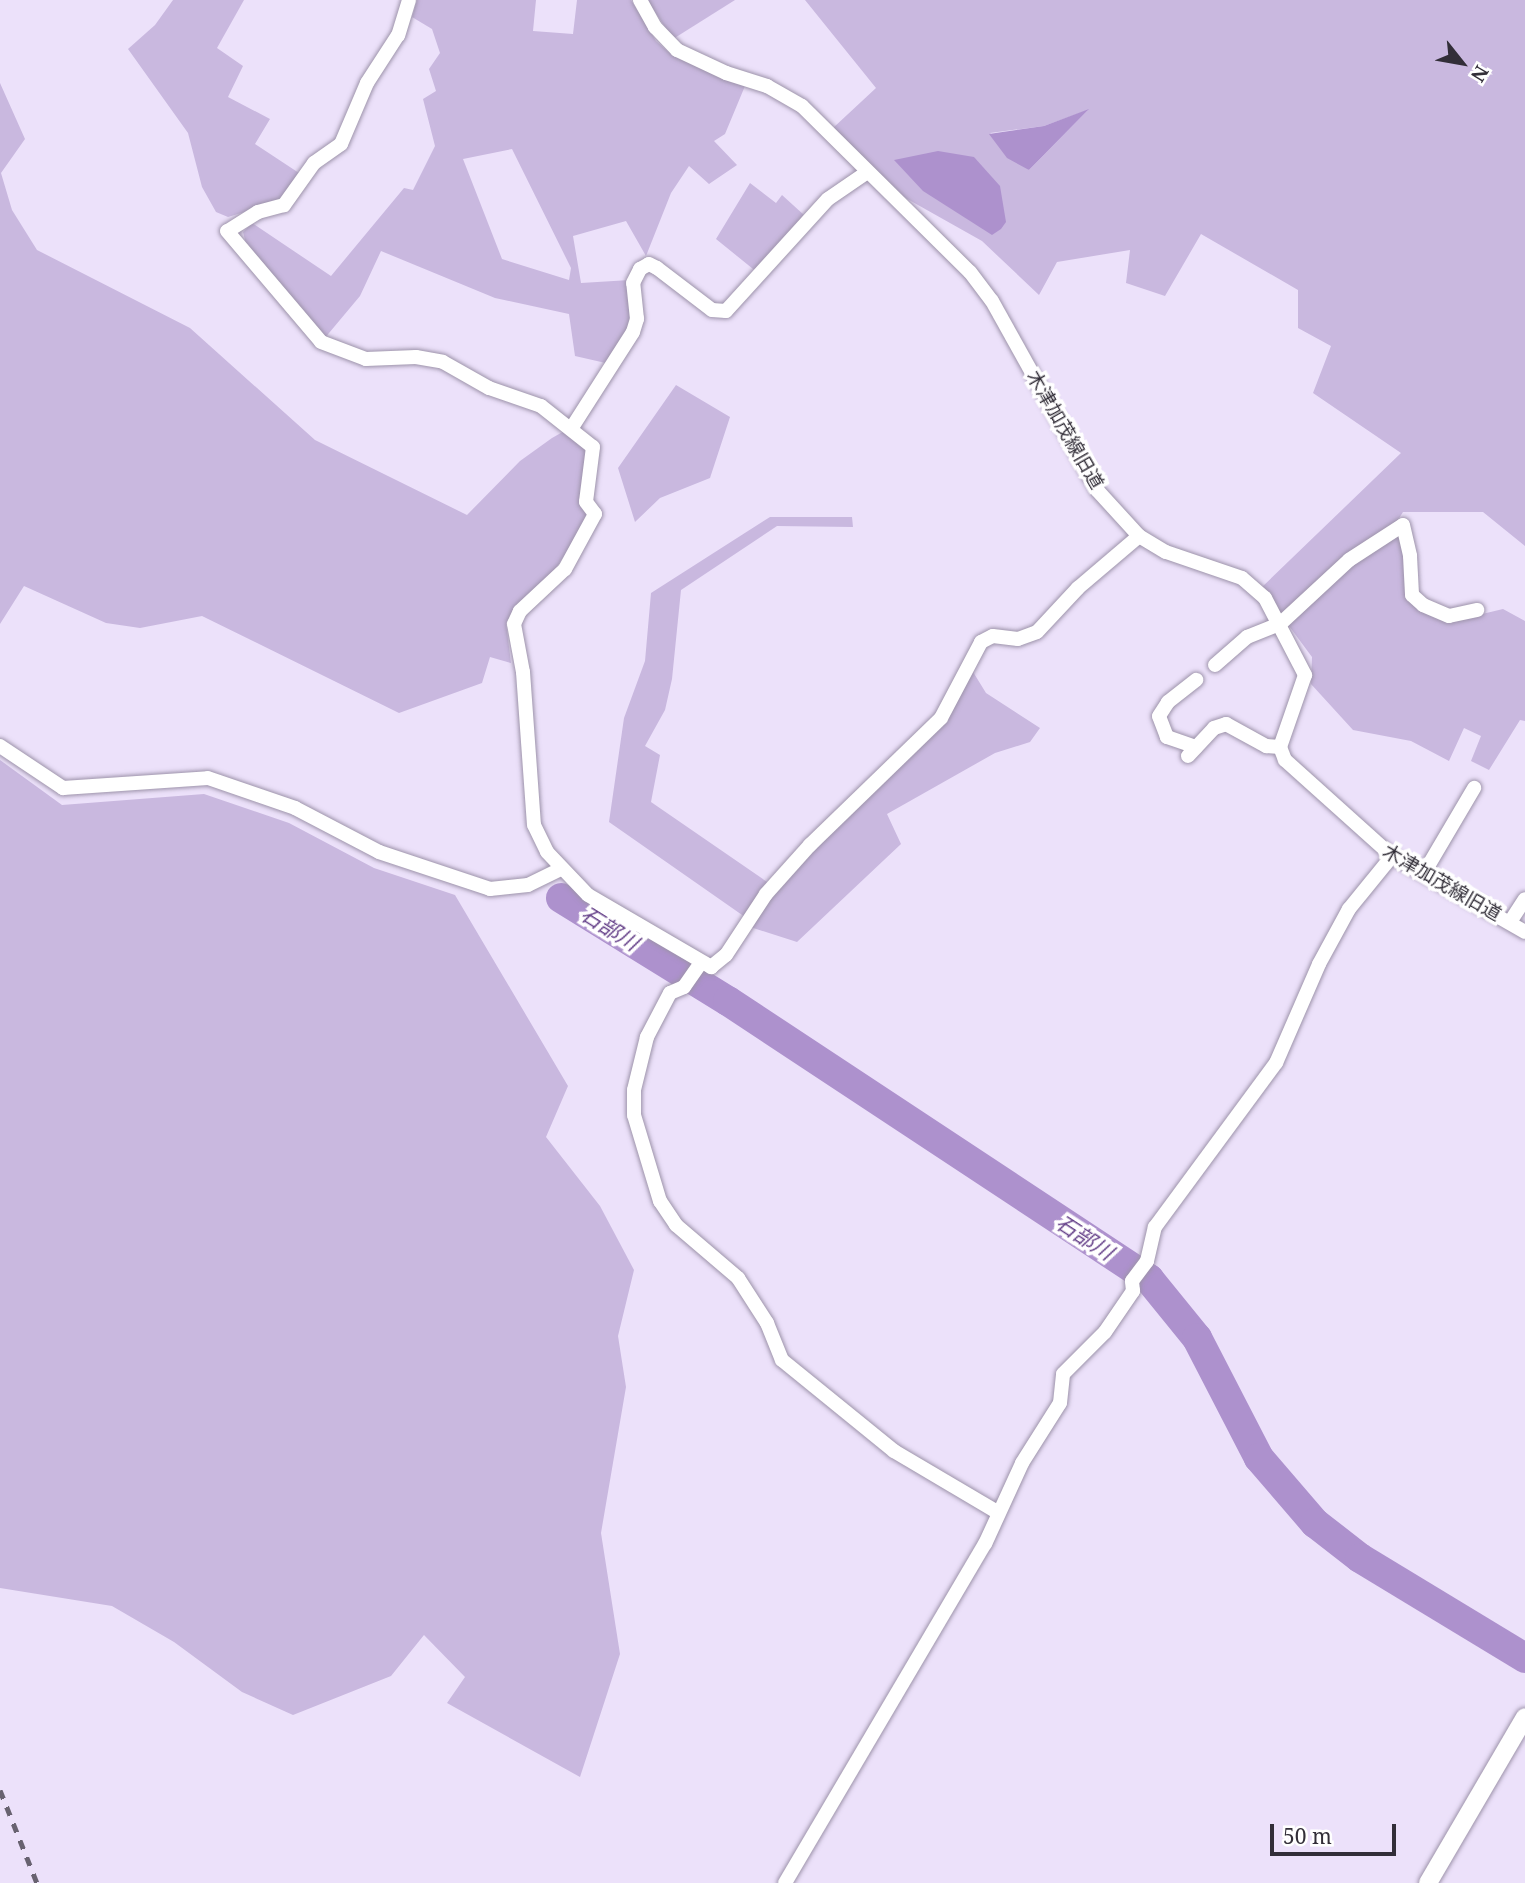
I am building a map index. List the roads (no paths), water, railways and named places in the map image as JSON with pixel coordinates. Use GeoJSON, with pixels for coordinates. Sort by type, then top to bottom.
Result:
{"type":"FeatureCollection","features":[{"type":"Feature","properties":{"kind":"street"},"geometry":{"type":"LineString","coordinates":[[409,0],[398,35],[367,83],[341,144],[314,163],[284,205],[249,216],[228,231],[321,342],[366,359],[416,357],[443,362],[489,388],[533,402],[571,429],[594,451],[586,502],[595,514],[558,579],[520,611],[514,624],[523,672],[534,825],[541,845],[561,869],[603,905],[698,967],[711,967],[726,955],[766,894],[810,845],[941,718],[981,642],[993,636],[1018,639],[1037,632],[1078,587],[1139,536]]}},
{"type":"Feature","properties":{"kind":"street","name":"木津加茂線旧道"},"geometry":{"type":"LineString","coordinates":[[640,0],[655,27],[677,50],[779,91],[816,119],[866,173],[956,257],[992,301],[1097,490],[1139,536],[1166,552],[1242,578],[1265,598],[1305,675],[1280,747],[1285,760],[1392,856],[1525,932]]}},
{"type":"Feature","properties":{"kind":"street"},"geometry":{"type":"LineString","coordinates":[[571,429],[633,332],[637,319],[633,283],[640,269],[649,264],[712,310],[726,311],[818,209],[866,173]]}},
{"type":"Feature","properties":{"kind":"street"},"geometry":{"type":"LineString","coordinates":[[1215,665],[1247,637],[1280,624],[1349,560],[1403,525],[1410,556],[1412,595],[1423,606],[1449,616],[1477,610]]}},
{"type":"Feature","properties":{"kind":"street"},"geometry":{"type":"LineString","coordinates":[[1196,680],[1168,702],[1159,716],[1167,737],[1192,751],[1214,728],[1226,724],[1266,746],[1280,747]]}},
{"type":"Feature","properties":{"kind":"street"},"geometry":{"type":"LineString","coordinates":[[0,746],[63,788],[208,778],[295,808],[379,852],[491,889],[528,885],[561,869]]}},
{"type":"Feature","properties":{"kind":"street"},"geometry":{"type":"LineString","coordinates":[[1424,873],[1474,788]]}},
{"type":"Feature","properties":{"kind":"street"},"geometry":{"type":"LineString","coordinates":[[785,1883],[985,1544],[997,1512],[1060,1403],[1063,1374],[1110,1325],[1133,1291],[1132,1282],[1147,1261],[1155,1227],[1276,1063],[1319,964],[1349,909],[1392,856]]}},
{"type":"Feature","properties":{"kind":"street"},"geometry":{"type":"LineString","coordinates":[[1510,922],[1525,899]]}},
{"type":"Feature","properties":{"kind":"street"},"geometry":{"type":"LineString","coordinates":[[698,967],[684,987],[670,993],[647,1037],[634,1090],[634,1115],[660,1201],[676,1225],[738,1278],[766,1323],[782,1360],[894,1451],[997,1512]]}},
{"type":"Feature","properties":{"kind":"street"},"geometry":{"type":"LineString","coordinates":[[1428,1883],[1525,1717]]}},
{"type":"Feature","properties":{"kind":"waterway","name":"石部川"},"geometry":{"type":"LineString","coordinates":[[561,898],[728,1001],[1149,1279],[1197,1338],[1259,1458],[1315,1523],[1360,1558],[1525,1658]]}},
{"type":"Feature","properties":{"kind":"railway"},"geometry":{"type":"LineString","coordinates":[[0,1790],[37,1883]]}}]}
